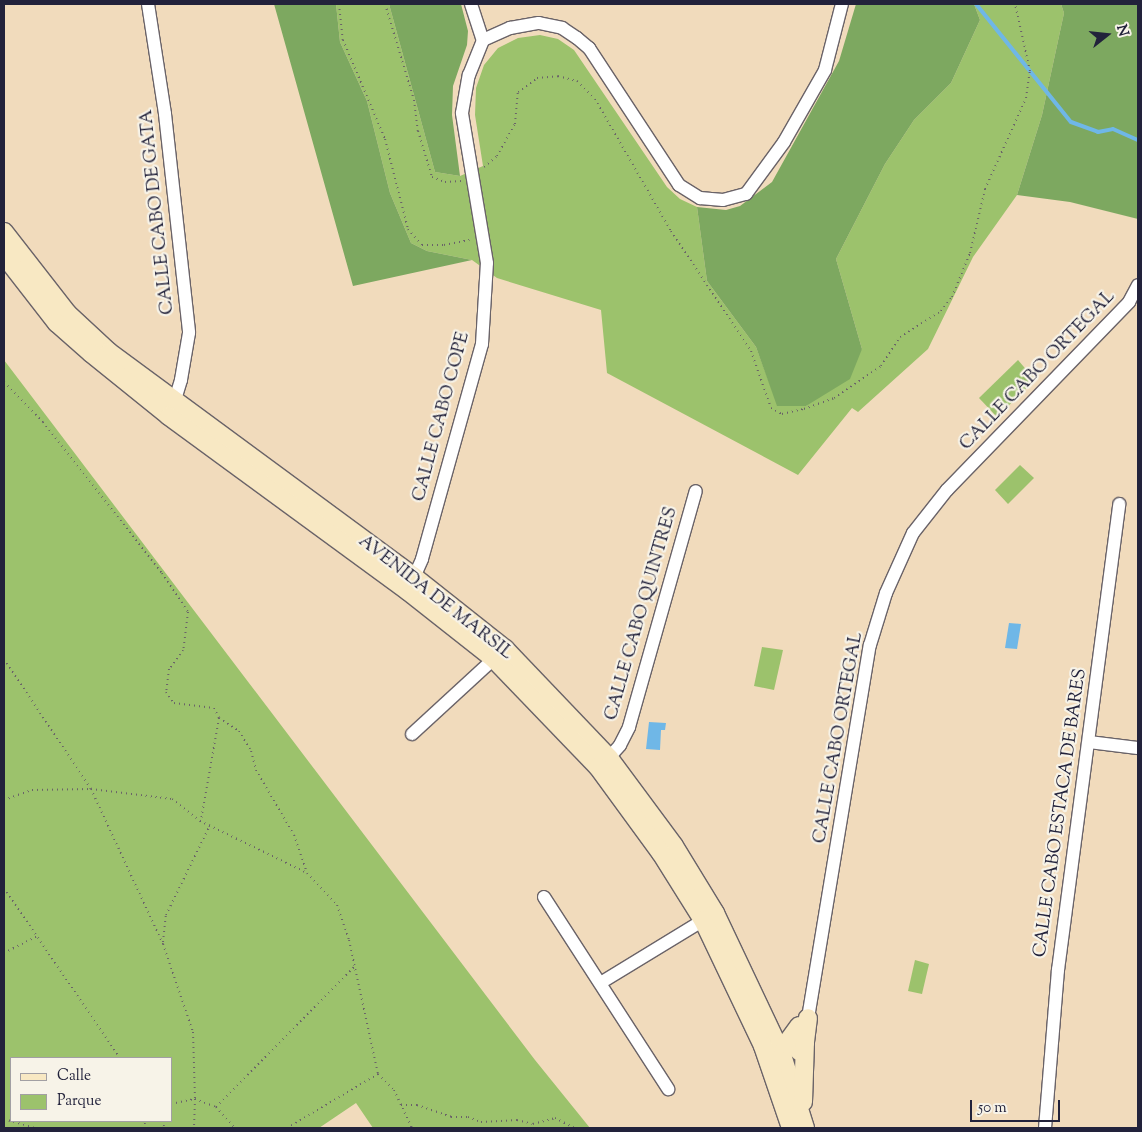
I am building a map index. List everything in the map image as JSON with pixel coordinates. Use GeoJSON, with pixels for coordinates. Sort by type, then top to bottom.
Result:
{"type":"FeatureCollection","features":[{"type":"Feature","properties":{"kind":"street","name":"CALLE CABO DE GATA"},"geometry":{"type":"LineString","coordinates":[[148,4],[166,114],[189,333],[172,409]]}},
{"type":"Feature","properties":{"kind":"street"},"geometry":{"type":"LineString","coordinates":[[471,4],[483,40],[510,28],[539,23],[562,28],[577,38],[589,48],[679,185],[700,198],[723,200],[746,194],[784,142],[826,70],[842,4]]}},
{"type":"Feature","properties":{"kind":"street","name":"CALLE CABO COPE"},"geometry":{"type":"LineString","coordinates":[[411,584],[422,559],[482,344],[487,264],[462,113],[469,75],[483,40]]}},
{"type":"Feature","properties":{"kind":"street","name":"AVENIDA DE MARSIL"},"geometry":{"type":"LineString","coordinates":[[4,232],[67,313],[172,409]]}},
{"type":"Feature","properties":{"kind":"street","name":"AVENIDA DE MARSIL"},"geometry":{"type":"LineString","coordinates":[[4,255],[57,323],[411,584],[499,654],[604,763],[661,853],[709,917],[768,1024],[782,1055],[799,1125]]}},
{"type":"Feature","properties":{"kind":"street","name":"CALLE CABO ORTEGAL"},"geometry":{"type":"LineString","coordinates":[[804,1029],[870,645],[886,593],[913,533],[947,490],[1129,302],[1138,285]]}},
{"type":"Feature","properties":{"kind":"street","name":"CALLE CABO QUINTRES"},"geometry":{"type":"LineString","coordinates":[[604,763],[629,727],[696,491]]}},
{"type":"Feature","properties":{"kind":"street","name":"CALLE CABO ESTACA DE BARES"},"geometry":{"type":"LineString","coordinates":[[1046,1128],[1058,970],[1119,504]]}},
{"type":"Feature","properties":{"kind":"street"},"geometry":{"type":"LineString","coordinates":[[412,734],[499,654]]}},
{"type":"Feature","properties":{"kind":"street"},"geometry":{"type":"LineString","coordinates":[[1089,742],[1138,748]]}},
{"type":"Feature","properties":{"kind":"street"},"geometry":{"type":"LineString","coordinates":[[544,897],[602,982],[668,1089]]}},
{"type":"Feature","properties":{"kind":"street","name":"AVENIDA DE MARSIL"},"geometry":{"type":"LineString","coordinates":[[709,917],[763,1046],[776,1083],[799,1125]]}},
{"type":"Feature","properties":{"kind":"street"},"geometry":{"type":"LineString","coordinates":[[602,982],[709,917]]}},
{"type":"Feature","properties":{"kind":"street"},"geometry":{"type":"LineString","coordinates":[[768,1024],[804,1029]]}},
{"type":"Feature","properties":{"kind":"street"},"geometry":{"type":"LineString","coordinates":[[763,1046],[782,1055],[796,1055],[804,1029]]}},
{"type":"Feature","properties":{"kind":"street"},"geometry":{"type":"LineString","coordinates":[[799,1125],[804,1029]]}},
{"type":"Feature","properties":{"kind":"street"},"geometry":{"type":"LineString","coordinates":[[776,1083],[782,1055]]}},
{"type":"Feature","properties":{"kind":"path"},"geometry":{"type":"LineString","coordinates":[[339,4],[343,40],[385,139],[408,230],[422,245],[463,243],[482,234]]}},
{"type":"Feature","properties":{"kind":"path"},"geometry":{"type":"LineString","coordinates":[[4,382],[43,422],[162,573],[188,612],[183,650],[169,669],[166,692],[174,703],[214,708],[220,718],[239,731],[251,751],[256,770],[294,835],[307,873]]}},
{"type":"Feature","properties":{"kind":"path"},"geometry":{"type":"LineString","coordinates":[[4,659],[91,789],[163,944],[193,1032],[194,1128]]}},
{"type":"Feature","properties":{"kind":"path"},"geometry":{"type":"LineString","coordinates":[[200,821],[220,718]]}},
{"type":"Feature","properties":{"kind":"path"},"geometry":{"type":"LineString","coordinates":[[4,800],[32,790],[91,789],[172,799],[200,821],[307,873],[336,905],[355,966],[378,1074],[394,1090],[412,1128]]}},
{"type":"Feature","properties":{"kind":"path"},"geometry":{"type":"LineString","coordinates":[[163,944],[166,915],[210,826]]}},
{"type":"Feature","properties":{"kind":"path"},"geometry":{"type":"LineString","coordinates":[[4,888],[119,1057]]}},
{"type":"Feature","properties":{"kind":"path"},"geometry":{"type":"LineString","coordinates":[[4,953],[36,936]]}},
{"type":"Feature","properties":{"kind":"path"},"geometry":{"type":"LineString","coordinates":[[216,1107],[355,966]]}},
{"type":"Feature","properties":{"kind":"path"},"geometry":{"type":"LineString","coordinates":[[287,1128],[378,1074]]}},
{"type":"Feature","properties":{"kind":"path"},"geometry":{"type":"LineString","coordinates":[[172,1104],[195,1099],[216,1107],[236,1128]]}},
{"type":"Feature","properties":{"kind":"path"},"geometry":{"type":"LineString","coordinates":[[401,1105],[417,1104],[450,1117],[468,1116],[481,1122],[517,1120],[534,1124],[555,1118],[575,1128]]}},
{"type":"Feature","properties":{"kind":"path"},"geometry":{"type":"LineString","coordinates":[[15,1122],[36,1128]]}},
{"type":"Feature","properties":{"kind":"green space"},"geometry":{"type":"Polygon","coordinates":[[[274,4],[336,4],[340,42],[367,101],[390,193],[411,243],[427,251],[472,260],[353,286],[274,4]]]}},
{"type":"Feature","properties":{"kind":"green space"},"geometry":{"type":"Polygon","coordinates":[[[336,4],[389,4],[435,172],[460,176],[483,166],[475,115],[476,88],[484,65],[498,48],[518,38],[540,35],[558,39],[574,50],[667,187],[680,199],[697,207],[707,281],[756,347],[778,406],[806,406],[862,349],[836,259],[885,164],[914,120],[951,83],[980,20],[974,4],[1061,4],[1064,13],[1042,115],[1017,195],[973,257],[928,349],[858,412],[852,408],[798,475],[607,373],[601,310],[497,278],[472,260],[427,251],[411,243],[390,193],[367,101],[340,42],[336,4]]]}},
{"type":"Feature","properties":{"kind":"green space"},"geometry":{"type":"Polygon","coordinates":[[[389,4],[461,4],[468,31],[467,45],[453,86],[452,115],[460,176],[435,172],[389,4]]]}},
{"type":"Feature","properties":{"kind":"green space"},"geometry":{"type":"Polygon","coordinates":[[[856,4],[974,4],[980,20],[951,83],[914,120],[885,164],[836,259],[862,349],[850,379],[806,406],[777,406],[756,347],[707,281],[697,207],[726,210],[740,206],[772,182],[839,61],[856,4]]]}},
{"type":"Feature","properties":{"kind":"green space"},"geometry":{"type":"Polygon","coordinates":[[[1061,4],[1138,4],[1138,219],[1070,202],[1017,195],[1042,115],[1064,13],[1061,4]]]}},
{"type":"Feature","properties":{"kind":"green space"},"geometry":{"type":"Polygon","coordinates":[[[4,360],[535,1060],[590,1128],[373,1128],[356,1103],[319,1128],[4,1128],[4,360]]]}},
{"type":"Feature","properties":{"kind":"green space"},"geometry":{"type":"Polygon","coordinates":[[[1018,360],[1035,380],[997,417],[979,398],[1018,360]]]}},
{"type":"Feature","properties":{"kind":"green space"},"geometry":{"type":"Polygon","coordinates":[[[1020,465],[1034,478],[1008,504],[995,490],[1020,465]]]}},
{"type":"Feature","properties":{"kind":"green space"},"geometry":{"type":"Polygon","coordinates":[[[762,647],[783,650],[774,690],[754,686],[762,647]]]}},
{"type":"Feature","properties":{"kind":"green space"},"geometry":{"type":"Polygon","coordinates":[[[915,960],[929,964],[922,994],[908,991],[915,960]]]}},
{"type":"Feature","properties":{"kind":"water"},"geometry":{"type":"Polygon","coordinates":[[[1009,623],[1021,624],[1017,649],[1005,648],[1009,623]]]}},
{"type":"Feature","properties":{"kind":"water"},"geometry":{"type":"Polygon","coordinates":[[[649,722],[666,723],[665,730],[661,730],[660,750],[646,749],[649,722]]]}},
{"type":"Feature","properties":{"kind":"waterway"},"geometry":{"type":"LineString","coordinates":[[976,4],[1071,122],[1098,132],[1113,129],[1138,140]]}}]}
